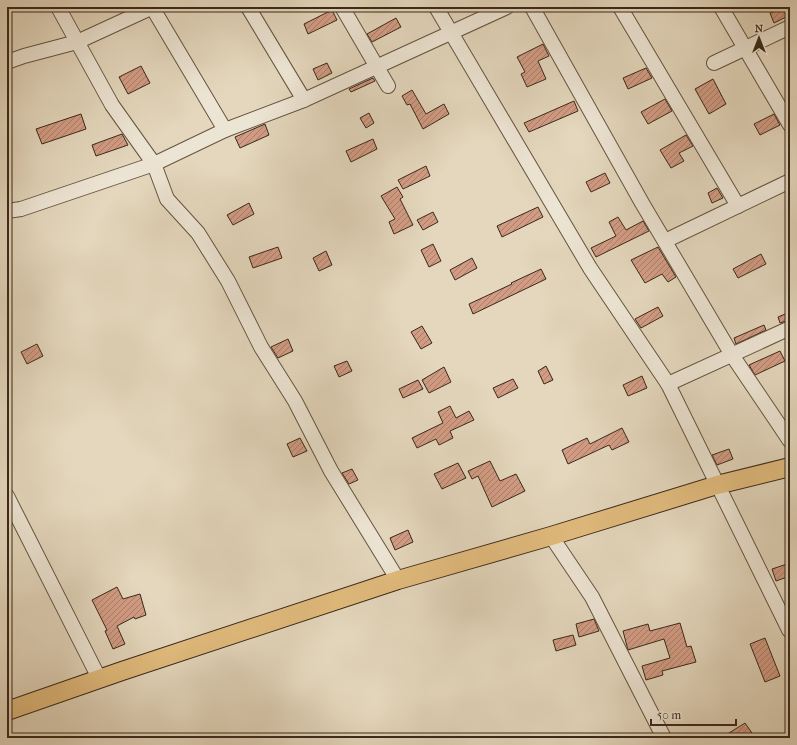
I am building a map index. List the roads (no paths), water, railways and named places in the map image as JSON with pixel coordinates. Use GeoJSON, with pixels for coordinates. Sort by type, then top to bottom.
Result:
{"type":"FeatureCollection","features":[{"type":"Feature","properties":{"kind":"main road"},"geometry":{"type":"LineString","coordinates":[[7,711],[99,678],[398,580],[551,536],[717,485],[790,467]]}},
{"type":"Feature","properties":{"kind":"street"},"geometry":{"type":"LineString","coordinates":[[58,7],[112,105],[154,164],[167,199],[198,233],[228,281],[261,347],[295,401],[331,471],[398,580]]}},
{"type":"Feature","properties":{"kind":"street"},"geometry":{"type":"LineString","coordinates":[[7,62],[77,42],[152,7],[225,130]]}},
{"type":"Feature","properties":{"kind":"street"},"geometry":{"type":"LineString","coordinates":[[248,7],[304,100]]}},
{"type":"Feature","properties":{"kind":"street"},"geometry":{"type":"LineString","coordinates":[[342,7],[388,86]]}},
{"type":"Feature","properties":{"kind":"street"},"geometry":{"type":"LineString","coordinates":[[436,7],[590,268],[668,384],[790,631]]}},
{"type":"Feature","properties":{"kind":"street"},"geometry":{"type":"LineString","coordinates":[[7,211],[21,209],[154,164],[225,130],[304,100],[507,7]]}},
{"type":"Feature","properties":{"kind":"street"},"geometry":{"type":"LineString","coordinates":[[532,7],[665,241],[732,354],[790,441]]}},
{"type":"Feature","properties":{"kind":"street"},"geometry":{"type":"LineString","coordinates":[[620,7],[738,206]]}},
{"type":"Feature","properties":{"kind":"street"},"geometry":{"type":"LineString","coordinates":[[721,7],[790,125]]}},
{"type":"Feature","properties":{"kind":"street"},"geometry":{"type":"LineString","coordinates":[[714,63],[790,27]]}},
{"type":"Feature","properties":{"kind":"street"},"geometry":{"type":"LineString","coordinates":[[665,241],[790,181]]}},
{"type":"Feature","properties":{"kind":"street"},"geometry":{"type":"LineString","coordinates":[[668,384],[790,328]]}},
{"type":"Feature","properties":{"kind":"street"},"geometry":{"type":"LineString","coordinates":[[7,496],[99,678]]}},
{"type":"Feature","properties":{"kind":"street"},"geometry":{"type":"LineString","coordinates":[[551,536],[592,597],[664,738]]}}]}
